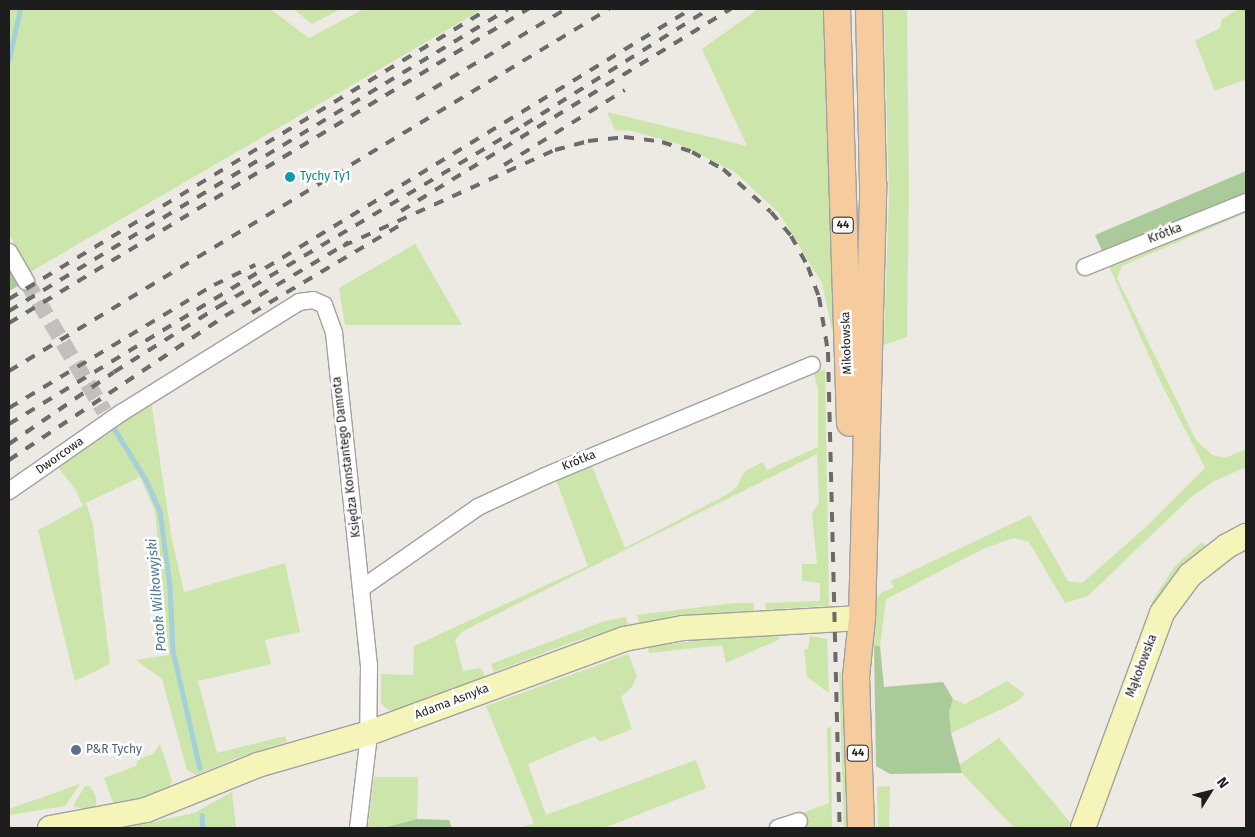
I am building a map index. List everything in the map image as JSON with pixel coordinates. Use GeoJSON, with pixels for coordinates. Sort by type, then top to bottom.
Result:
{"type":"FeatureCollection","features":[{"type":"Feature","properties":{"kind":"main road","name":"Mikołowska"},"geometry":{"type":"LineString","coordinates":[[837,9],[861,828]]}},
{"type":"Feature","properties":{"kind":"main road","name":"Mikołowska"},"geometry":{"type":"LineString","coordinates":[[856,618],[873,184],[869,9]]}},
{"type":"Feature","properties":{"kind":"street","name":"Krótka"},"geometry":{"type":"LineString","coordinates":[[1085,267],[1246,202]]}},
{"type":"Feature","properties":{"kind":"street"},"geometry":{"type":"LineString","coordinates":[[9,252],[26,281]]}},
{"type":"Feature","properties":{"kind":"street","name":"Księdza Konstantego Damrota"},"geometry":{"type":"LineString","coordinates":[[108,416],[300,302],[307,299],[319,301],[330,318],[334,333],[342,430],[352,483],[369,665],[369,733],[358,828]]}},
{"type":"Feature","properties":{"kind":"street","name":"Krótka"},"geometry":{"type":"LineString","coordinates":[[362,588],[478,507],[545,476],[812,365]]}},
{"type":"Feature","properties":{"kind":"street","name":"Dworcowa"},"geometry":{"type":"LineString","coordinates":[[9,491],[108,416]]}},
{"type":"Feature","properties":{"kind":"street","name":"Mąkołowska"},"geometry":{"type":"LineString","coordinates":[[1083,828],[1162,614],[1190,575],[1221,551],[1246,536]]}},
{"type":"Feature","properties":{"kind":"street","name":"Adama Asnyka"},"geometry":{"type":"LineString","coordinates":[[50,828],[146,810],[274,760],[369,733],[624,639],[682,628],[856,618]]}},
{"type":"Feature","properties":{"kind":"street"},"geometry":{"type":"LineString","coordinates":[[778,828],[799,821]]}},
{"type":"Feature","properties":{"kind":"green space"},"geometry":{"type":"Polygon","coordinates":[[[9,9],[270,9],[309,38],[364,9],[483,9],[30,272],[9,234],[9,9]]]}},
{"type":"Feature","properties":{"kind":"green space"},"geometry":{"type":"Polygon","coordinates":[[[293,9],[341,9],[312,24],[293,9]]]}},
{"type":"Feature","properties":{"kind":"green space"},"geometry":{"type":"Polygon","coordinates":[[[758,9],[828,9],[837,331],[832,330],[822,283],[779,213],[735,172],[679,144],[632,131],[615,130],[607,112],[747,146],[702,49],[758,9]]]}},
{"type":"Feature","properties":{"kind":"green space"},"geometry":{"type":"Polygon","coordinates":[[[884,9],[907,9],[909,189],[907,337],[884,345],[889,195],[884,9]]]}},
{"type":"Feature","properties":{"kind":"green space"},"geometry":{"type":"Polygon","coordinates":[[[1239,9],[1246,9],[1246,79],[1215,91],[1195,41],[1220,28],[1222,19],[1239,9]]]}},
{"type":"Feature","properties":{"kind":"green space"},"geometry":{"type":"Polygon","coordinates":[[[1246,171],[1246,196],[1103,253],[1095,235],[1246,171]]]}},
{"type":"Feature","properties":{"kind":"green space"},"geometry":{"type":"Polygon","coordinates":[[[1246,206],[1246,213],[1122,266],[1117,278],[1196,440],[1212,455],[1225,458],[1246,449],[1246,467],[1214,481],[1191,497],[1088,596],[1065,603],[1029,542],[1014,538],[985,548],[886,599],[880,646],[874,646],[876,599],[882,592],[894,588],[891,581],[1030,515],[1068,581],[1082,583],[1146,527],[1205,468],[1162,385],[1108,264],[1246,206]]]}},
{"type":"Feature","properties":{"kind":"green space"},"geometry":{"type":"Polygon","coordinates":[[[415,244],[462,325],[345,325],[339,288],[415,244]]]}},
{"type":"Feature","properties":{"kind":"green space"},"geometry":{"type":"Polygon","coordinates":[[[9,268],[20,285],[9,291],[9,268]]]}},
{"type":"Feature","properties":{"kind":"green space"},"geometry":{"type":"Polygon","coordinates":[[[825,369],[829,605],[824,609],[822,606],[766,610],[765,603],[820,601],[820,583],[802,581],[802,564],[817,564],[812,513],[819,503],[817,454],[463,631],[455,640],[463,671],[481,668],[485,677],[395,711],[387,709],[381,703],[381,674],[413,675],[414,646],[588,566],[555,477],[591,464],[625,548],[726,495],[737,487],[744,472],[763,462],[767,470],[818,447],[818,389],[814,374],[825,369]]]}},
{"type":"Feature","properties":{"kind":"green space"},"geometry":{"type":"Polygon","coordinates":[[[151,401],[172,540],[184,592],[285,563],[300,632],[265,640],[271,664],[198,681],[217,753],[285,736],[287,742],[234,759],[196,775],[187,770],[162,679],[136,660],[169,655],[155,511],[140,477],[86,503],[93,525],[110,664],[75,681],[38,530],[83,506],[75,489],[58,467],[151,401]]]}},
{"type":"Feature","properties":{"kind":"green space"},"geometry":{"type":"Polygon","coordinates":[[[1202,542],[1208,550],[1158,607],[1151,603],[1174,567],[1202,542]]]}},
{"type":"Feature","properties":{"kind":"green space"},"geometry":{"type":"Polygon","coordinates":[[[734,603],[754,603],[754,611],[713,613],[639,623],[637,615],[734,603]]]}},
{"type":"Feature","properties":{"kind":"green space"},"geometry":{"type":"Polygon","coordinates":[[[626,617],[628,625],[567,644],[494,672],[491,664],[605,621],[626,617]]]}},
{"type":"Feature","properties":{"kind":"green space"},"geometry":{"type":"Polygon","coordinates":[[[731,636],[778,636],[780,639],[726,663],[722,645],[649,653],[648,647],[731,636]]]}},
{"type":"Feature","properties":{"kind":"green space"},"geometry":{"type":"Polygon","coordinates":[[[810,636],[827,639],[829,693],[807,677],[804,649],[808,649],[810,636]]]}},
{"type":"Feature","properties":{"kind":"green space"},"geometry":{"type":"Polygon","coordinates":[[[874,646],[880,646],[884,687],[943,682],[953,699],[949,713],[951,733],[962,773],[890,774],[876,766],[874,646]]]}},
{"type":"Feature","properties":{"kind":"green space"},"geometry":{"type":"Polygon","coordinates":[[[628,654],[637,676],[632,687],[621,697],[632,729],[600,742],[594,736],[528,764],[546,815],[696,760],[706,788],[604,828],[520,828],[534,823],[486,706],[628,654]]]}},
{"type":"Feature","properties":{"kind":"green space"},"geometry":{"type":"Polygon","coordinates":[[[839,671],[844,676],[848,828],[844,828],[839,671]]]}},
{"type":"Feature","properties":{"kind":"green space"},"geometry":{"type":"Polygon","coordinates":[[[1007,681],[1025,694],[1016,702],[951,733],[949,713],[953,699],[965,704],[1007,681]]]}},
{"type":"Feature","properties":{"kind":"green space"},"geometry":{"type":"Polygon","coordinates":[[[831,726],[832,828],[792,828],[800,814],[829,803],[827,729],[831,726]]]}},
{"type":"Feature","properties":{"kind":"green space"},"geometry":{"type":"Polygon","coordinates":[[[999,738],[1075,828],[1014,828],[962,773],[959,765],[999,738]]]}},
{"type":"Feature","properties":{"kind":"green space"},"geometry":{"type":"Polygon","coordinates":[[[160,744],[172,781],[167,792],[119,806],[113,803],[104,778],[136,766],[138,759],[153,754],[160,744]]]}},
{"type":"Feature","properties":{"kind":"green space"},"geometry":{"type":"Polygon","coordinates":[[[374,777],[418,777],[417,819],[383,828],[368,828],[374,777]]]}},
{"type":"Feature","properties":{"kind":"green space"},"geometry":{"type":"Polygon","coordinates":[[[80,784],[65,806],[9,815],[9,809],[80,784]]]}},
{"type":"Feature","properties":{"kind":"green space"},"geometry":{"type":"Polygon","coordinates":[[[85,786],[90,786],[96,797],[96,805],[90,811],[73,806],[85,786]]]}},
{"type":"Feature","properties":{"kind":"green space"},"geometry":{"type":"Polygon","coordinates":[[[890,786],[889,828],[878,828],[877,787],[890,786]]]}},
{"type":"Feature","properties":{"kind":"green space"},"geometry":{"type":"Polygon","coordinates":[[[232,792],[236,828],[125,828],[194,813],[232,792]]]}},
{"type":"Feature","properties":{"kind":"green space"},"geometry":{"type":"Polygon","coordinates":[[[417,819],[449,820],[452,828],[383,828],[417,819]]]}},
{"type":"Feature","properties":{"kind":"waterway","name":"Potok Wilkowyjski"},"geometry":{"type":"LineString","coordinates":[[9,59],[20,9]]}},
{"type":"Feature","properties":{"kind":"waterway","name":"Potok Wilkowyjski"},"geometry":{"type":"LineString","coordinates":[[114,428],[146,480],[160,511],[170,587],[173,651],[200,768]]}},
{"type":"Feature","properties":{"kind":"waterway","name":"Potok Wilkowyjski"},"geometry":{"type":"LineString","coordinates":[[202,815],[203,828]]}},
{"type":"Feature","properties":{"kind":"tunnel"},"geometry":{"type":"LineString","coordinates":[[26,281],[104,411]]}},
{"type":"Feature","properties":{"kind":"railway"},"geometry":{"type":"LineString","coordinates":[[9,299],[488,9]]}},
{"type":"Feature","properties":{"kind":"railway"},"geometry":{"type":"LineString","coordinates":[[9,311],[508,9]]}},
{"type":"Feature","properties":{"kind":"railway"},"geometry":{"type":"LineString","coordinates":[[9,323],[528,9]]}},
{"type":"Feature","properties":{"kind":"railway"},"geometry":{"type":"LineString","coordinates":[[416,99],[566,9]]}},
{"type":"Feature","properties":{"kind":"railway"},"geometry":{"type":"LineString","coordinates":[[9,371],[609,9]]}},
{"type":"Feature","properties":{"kind":"railway"},"geometry":{"type":"LineString","coordinates":[[9,424],[691,9]]}},
{"type":"Feature","properties":{"kind":"railway"},"geometry":{"type":"LineString","coordinates":[[9,444],[114,372],[218,307],[524,125],[709,9]]}},
{"type":"Feature","properties":{"kind":"railway"},"geometry":{"type":"LineString","coordinates":[[401,211],[731,9]]}},
{"type":"Feature","properties":{"kind":"railway"},"geometry":{"type":"LineString","coordinates":[[504,165],[625,90]]}},
{"type":"Feature","properties":{"kind":"railway"},"geometry":{"type":"LineString","coordinates":[[343,246],[555,150],[588,141],[624,137],[662,142],[692,152],[723,169],[771,212],[791,236],[808,267],[819,297],[828,352],[840,828]]}},
{"type":"Feature","properties":{"kind":"railway"},"geometry":{"type":"LineString","coordinates":[[252,313],[407,221]]}},
{"type":"Feature","properties":{"kind":"railway"},"geometry":{"type":"LineString","coordinates":[[9,460],[225,316],[349,242]]}},
{"type":"Feature","properties":{"kind":"railway"},"geometry":{"type":"LineString","coordinates":[[9,408],[214,285],[255,265]]}},
{"type":"Feature","properties":{"kind":"place","name":"Tychy Ty1"},"geometry":{"type":"Point","coordinates":[290,177]}},
{"type":"Feature","properties":{"kind":"place","name":"P&R Tychy"},"geometry":{"type":"Point","coordinates":[76,750]}}]}
